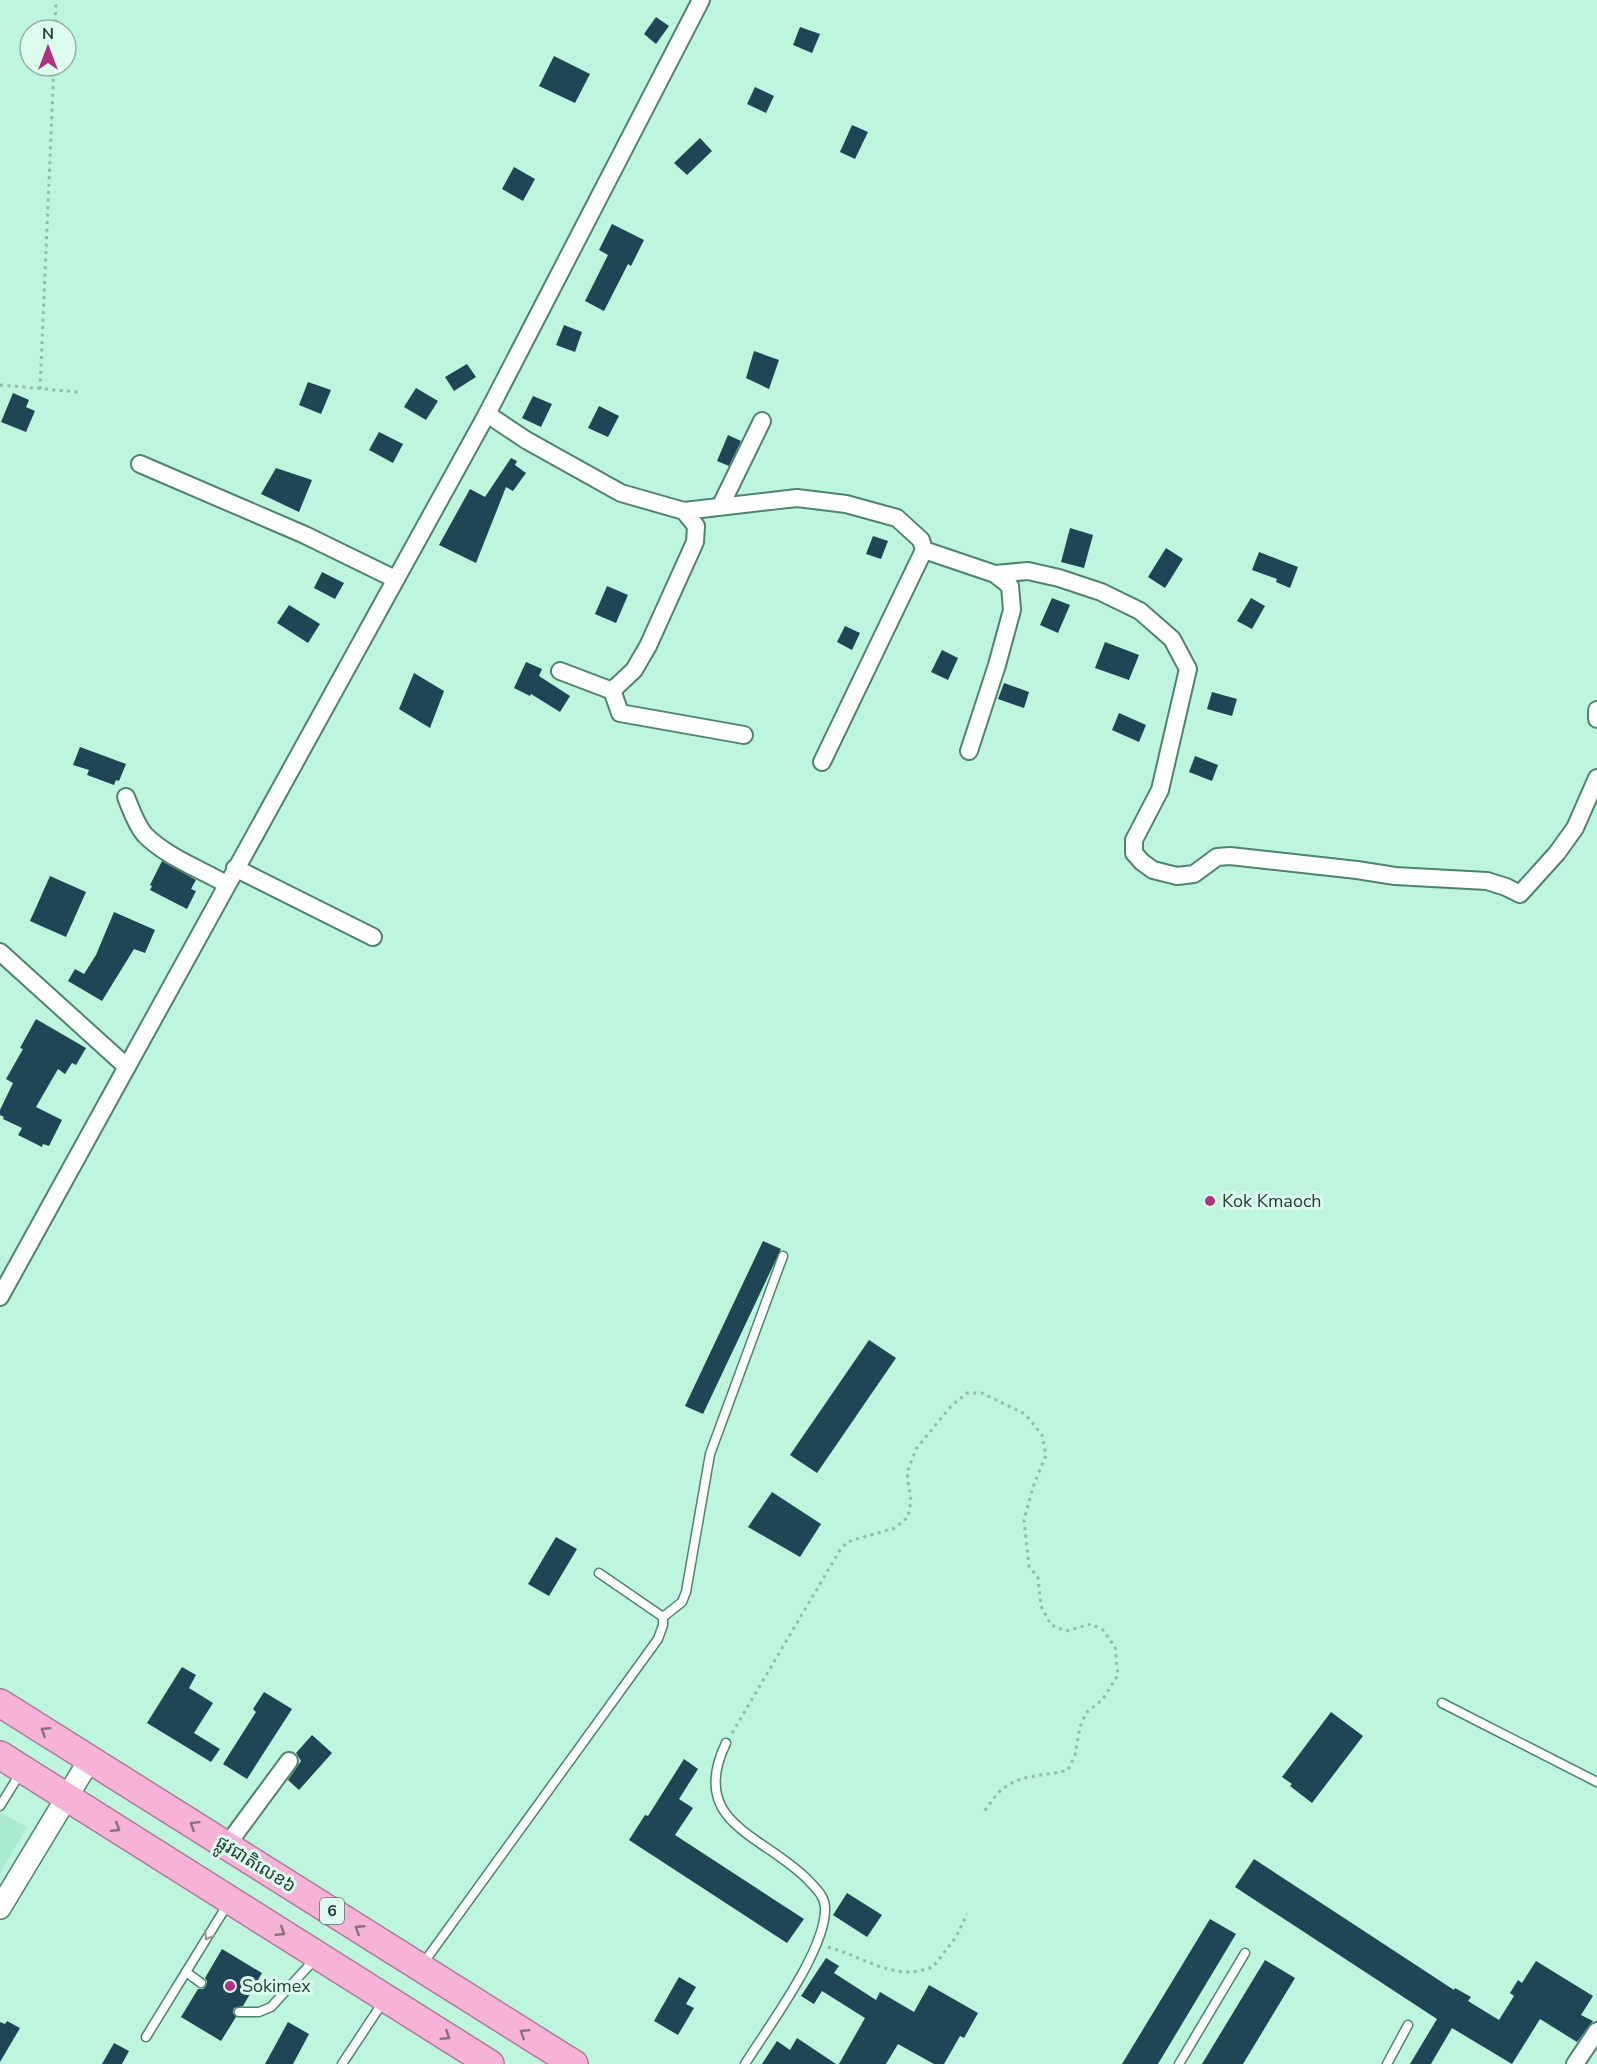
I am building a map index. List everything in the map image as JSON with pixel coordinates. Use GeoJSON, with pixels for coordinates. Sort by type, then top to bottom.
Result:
{"type":"FeatureCollection","features":[{"type":"Feature","properties":{"kind":"highway","name":"ផ្លូវជាតិលេខ៦"},"geometry":{"type":"LineString","coordinates":[[0,1702],[574,2064]]}},
{"type":"Feature","properties":{"kind":"highway"},"geometry":{"type":"LineString","coordinates":[[0,1755],[490,2064]]}},
{"type":"Feature","properties":{"kind":"street"},"geometry":{"type":"LineString","coordinates":[[0,1297],[5,1276],[127,1067],[487,414],[701,0]]}},
{"type":"Feature","properties":{"kind":"street"},"geometry":{"type":"LineString","coordinates":[[487,414],[535,445],[621,493],[684,511],[797,498],[846,504],[897,518],[921,540],[924,550],[822,762]]}},
{"type":"Feature","properties":{"kind":"street"},"geometry":{"type":"LineString","coordinates":[[721,505],[762,421]]}},
{"type":"Feature","properties":{"kind":"street"},"geometry":{"type":"LineString","coordinates":[[141,464],[305,535],[395,579]]}},
{"type":"Feature","properties":{"kind":"street"},"geometry":{"type":"LineString","coordinates":[[612,690],[634,670],[648,646],[688,561],[695,542],[696,526],[684,511]]}},
{"type":"Feature","properties":{"kind":"street"},"geometry":{"type":"LineString","coordinates":[[924,550],[995,574],[1010,586],[1012,610],[969,751]]}},
{"type":"Feature","properties":{"kind":"street"},"geometry":{"type":"LineString","coordinates":[[995,574],[1028,571],[1059,578],[1101,592],[1140,611],[1173,639],[1188,669],[1160,790],[1134,840],[1134,854],[1153,870],[1177,876],[1194,874],[1217,857],[1230,856],[1395,876],[1487,881],[1520,894],[1557,853],[1575,828],[1597,778]]}},
{"type":"Feature","properties":{"kind":"street"},"geometry":{"type":"LineString","coordinates":[[560,671],[595,686],[612,690]]}},
{"type":"Feature","properties":{"kind":"street"},"geometry":{"type":"LineString","coordinates":[[612,690],[620,713],[744,735]]}},
{"type":"Feature","properties":{"kind":"street"},"geometry":{"type":"LineString","coordinates":[[1597,710],[1597,719]]}},
{"type":"Feature","properties":{"kind":"street"},"geometry":{"type":"LineString","coordinates":[[126,797],[144,834],[165,851],[226,884]]}},
{"type":"Feature","properties":{"kind":"street"},"geometry":{"type":"LineString","coordinates":[[235,868],[373,937]]}},
{"type":"Feature","properties":{"kind":"street"},"geometry":{"type":"LineString","coordinates":[[0,952],[127,1067]]}},
{"type":"Feature","properties":{"kind":"street"},"geometry":{"type":"LineString","coordinates":[[0,1908],[90,1759]]}},
{"type":"Feature","properties":{"kind":"street"},"geometry":{"type":"LineString","coordinates":[[227,1845],[289,1761]]}},
{"type":"Feature","properties":{"kind":"street"},"geometry":{"type":"LineString","coordinates":[[1575,2064],[1597,2031]]}},
{"type":"Feature","properties":{"kind":"lane"},"geometry":{"type":"LineString","coordinates":[[663,1617],[682,1602],[686,1592],[710,1454],[783,1256]]}},
{"type":"Feature","properties":{"kind":"lane"},"geometry":{"type":"LineString","coordinates":[[599,1573],[663,1617]]}},
{"type":"Feature","properties":{"kind":"lane"},"geometry":{"type":"LineString","coordinates":[[420,1967],[658,1639],[663,1617]]}},
{"type":"Feature","properties":{"kind":"lane"},"geometry":{"type":"LineString","coordinates":[[1442,1703],[1597,1782]]}},
{"type":"Feature","properties":{"kind":"lane"},"geometry":{"type":"LineString","coordinates":[[726,1743],[720,1755],[715,1776],[720,1805],[732,1823],[804,1876],[822,1895],[825,1906],[817,1944],[810,1961],[745,2064]]}},
{"type":"Feature","properties":{"kind":"lane"},"geometry":{"type":"LineString","coordinates":[[0,1806],[22,1769]]}},
{"type":"Feature","properties":{"kind":"lane"},"geometry":{"type":"LineString","coordinates":[[146,2037],[230,1900]]}},
{"type":"Feature","properties":{"kind":"lane"},"geometry":{"type":"LineString","coordinates":[[1179,2064],[1245,1953]]}},
{"type":"Feature","properties":{"kind":"lane"},"geometry":{"type":"LineString","coordinates":[[239,2012],[259,2012],[271,2007],[318,1956]]}},
{"type":"Feature","properties":{"kind":"lane"},"geometry":{"type":"LineString","coordinates":[[186,1972],[201,1983]]}},
{"type":"Feature","properties":{"kind":"lane"},"geometry":{"type":"LineString","coordinates":[[342,2064],[386,1998]]}},
{"type":"Feature","properties":{"kind":"lane"},"geometry":{"type":"LineString","coordinates":[[1387,2064],[1408,2025]]}},
{"type":"Feature","properties":{"kind":"path"},"geometry":{"type":"LineString","coordinates":[[55,18],[56,0]]}},
{"type":"Feature","properties":{"kind":"path"},"geometry":{"type":"LineString","coordinates":[[40,389],[53,78]]}},
{"type":"Feature","properties":{"kind":"path"},"geometry":{"type":"LineString","coordinates":[[0,385],[78,392]]}},
{"type":"Feature","properties":{"kind":"path"},"geometry":{"type":"LineString","coordinates":[[726,1743],[840,1550],[846,1543],[895,1528],[908,1517],[911,1501],[907,1473],[916,1449],[951,1406],[967,1393],[982,1393],[1025,1414],[1042,1435],[1046,1455],[1024,1520],[1029,1566],[1038,1578],[1041,1606],[1051,1625],[1066,1631],[1090,1624],[1103,1630],[1115,1647],[1118,1676],[1103,1699],[1086,1713],[1080,1727],[1075,1755],[1068,1770],[1025,1777],[1004,1788],[982,1814]]}},
{"type":"Feature","properties":{"kind":"path"},"geometry":{"type":"LineString","coordinates":[[817,1944],[847,1952],[877,1966],[909,1972],[933,1967],[956,1937],[967,1914]]}},
{"type":"Feature","properties":{"kind":"shaded area"},"geometry":{"type":"Polygon","coordinates":[[[0,1812],[27,1827],[0,1873],[0,1812]]]}},
{"type":"Feature","properties":{"kind":"building"},"geometry":{"type":"Polygon","coordinates":[[[656,17],[669,26],[656,44],[644,34],[656,17]]]}},
{"type":"Feature","properties":{"kind":"building"},"geometry":{"type":"Polygon","coordinates":[[[800,27],[820,34],[812,53],[793,45],[800,27]]]}},
{"type":"Feature","properties":{"kind":"building"},"geometry":{"type":"Polygon","coordinates":[[[554,56],[590,74],[575,103],[539,86],[554,56]]]}},
{"type":"Feature","properties":{"kind":"building"},"geometry":{"type":"Polygon","coordinates":[[[755,87],[774,96],[766,113],[747,104],[755,87]]]}},
{"type":"Feature","properties":{"kind":"building"},"geometry":{"type":"Polygon","coordinates":[[[852,125],[868,132],[855,159],[840,152],[852,125]]]}},
{"type":"Feature","properties":{"kind":"building"},"geometry":{"type":"Polygon","coordinates":[[[700,138],[712,151],[687,175],[674,163],[700,138]]]}},
{"type":"Feature","properties":{"kind":"building"},"geometry":{"type":"Polygon","coordinates":[[[514,167],[535,179],[523,201],[502,189],[514,167]]]}},
{"type":"Feature","properties":{"kind":"building"},"geometry":{"type":"Polygon","coordinates":[[[612,224],[644,240],[631,266],[628,264],[604,311],[585,301],[608,255],[599,250],[612,224]]]}},
{"type":"Feature","properties":{"kind":"building"},"geometry":{"type":"Polygon","coordinates":[[[564,325],[582,332],[575,352],[556,345],[564,325]]]}},
{"type":"Feature","properties":{"kind":"building"},"geometry":{"type":"Polygon","coordinates":[[[754,351],[779,360],[769,389],[746,378],[754,351]]]}},
{"type":"Feature","properties":{"kind":"building"},"geometry":{"type":"Polygon","coordinates":[[[467,364],[476,377],[454,391],[445,377],[467,364]]]}},
{"type":"Feature","properties":{"kind":"building"},"geometry":{"type":"Polygon","coordinates":[[[308,382],[331,390],[321,414],[299,405],[308,382]]]}},
{"type":"Feature","properties":{"kind":"building"},"geometry":{"type":"Polygon","coordinates":[[[416,388],[438,401],[426,420],[404,407],[416,388]]]}},
{"type":"Feature","properties":{"kind":"building"},"geometry":{"type":"Polygon","coordinates":[[[13,393],[29,400],[26,407],[35,411],[26,432],[1,422],[13,393]]]}},
{"type":"Feature","properties":{"kind":"building"},"geometry":{"type":"Polygon","coordinates":[[[533,396],[552,404],[541,427],[522,418],[533,396]]]}},
{"type":"Feature","properties":{"kind":"building"},"geometry":{"type":"Polygon","coordinates":[[[599,406],[619,416],[608,437],[588,428],[599,406]]]}},
{"type":"Feature","properties":{"kind":"building"},"geometry":{"type":"Polygon","coordinates":[[[379,432],[403,444],[393,463],[369,450],[379,432]]]}},
{"type":"Feature","properties":{"kind":"building"},"geometry":{"type":"Polygon","coordinates":[[[728,435],[741,441],[729,466],[717,461],[728,435]]]}},
{"type":"Feature","properties":{"kind":"building"},"geometry":{"type":"Polygon","coordinates":[[[511,458],[517,461],[515,465],[526,473],[513,491],[506,487],[476,563],[439,545],[470,489],[485,497],[511,458]]]}},
{"type":"Feature","properties":{"kind":"building"},"geometry":{"type":"Polygon","coordinates":[[[276,468],[312,480],[299,512],[261,494],[276,468]]]}},
{"type":"Feature","properties":{"kind":"building"},"geometry":{"type":"Polygon","coordinates":[[[1070,528],[1093,535],[1084,568],[1061,562],[1070,528]]]}},
{"type":"Feature","properties":{"kind":"building"},"geometry":{"type":"Polygon","coordinates":[[[873,536],[888,541],[881,559],[866,554],[873,536]]]}},
{"type":"Feature","properties":{"kind":"building"},"geometry":{"type":"Polygon","coordinates":[[[1166,548],[1183,559],[1165,588],[1148,577],[1166,548]]]}},
{"type":"Feature","properties":{"kind":"building"},"geometry":{"type":"Polygon","coordinates":[[[1259,552],[1298,567],[1290,588],[1276,582],[1277,579],[1252,570],[1259,552]]]}},
{"type":"Feature","properties":{"kind":"building"},"geometry":{"type":"Polygon","coordinates":[[[322,572],[344,583],[335,599],[314,588],[322,572]]]}},
{"type":"Feature","properties":{"kind":"building"},"geometry":{"type":"Polygon","coordinates":[[[607,586],[628,595],[616,623],[595,614],[607,586]]]}},
{"type":"Feature","properties":{"kind":"building"},"geometry":{"type":"Polygon","coordinates":[[[1052,598],[1070,605],[1058,633],[1040,625],[1052,598]]]}},
{"type":"Feature","properties":{"kind":"building"},"geometry":{"type":"Polygon","coordinates":[[[1251,598],[1265,606],[1252,629],[1237,621],[1251,598]]]}},
{"type":"Feature","properties":{"kind":"building"},"geometry":{"type":"Polygon","coordinates":[[[289,605],[320,624],[308,643],[277,623],[289,605]]]}},
{"type":"Feature","properties":{"kind":"building"},"geometry":{"type":"Polygon","coordinates":[[[845,626],[860,633],[852,650],[837,642],[845,626]]]}},
{"type":"Feature","properties":{"kind":"building"},"geometry":{"type":"Polygon","coordinates":[[[1105,642],[1139,655],[1129,680],[1095,668],[1105,642]]]}},
{"type":"Feature","properties":{"kind":"building"},"geometry":{"type":"Polygon","coordinates":[[[942,650],[958,658],[948,680],[931,672],[942,650]]]}},
{"type":"Feature","properties":{"kind":"building"},"geometry":{"type":"Polygon","coordinates":[[[526,662],[542,669],[539,676],[570,696],[560,712],[531,694],[530,696],[514,688],[526,662]]]}},
{"type":"Feature","properties":{"kind":"building"},"geometry":{"type":"Polygon","coordinates":[[[414,673],[444,691],[430,728],[399,709],[414,673]]]}},
{"type":"Feature","properties":{"kind":"building"},"geometry":{"type":"Polygon","coordinates":[[[1004,683],[1029,692],[1024,708],[998,699],[1004,683]]]}},
{"type":"Feature","properties":{"kind":"building"},"geometry":{"type":"Polygon","coordinates":[[[1212,692],[1237,699],[1232,716],[1207,709],[1212,692]]]}},
{"type":"Feature","properties":{"kind":"building"},"geometry":{"type":"Polygon","coordinates":[[[1119,713],[1146,725],[1139,742],[1112,730],[1119,713]]]}},
{"type":"Feature","properties":{"kind":"building"},"geometry":{"type":"Polygon","coordinates":[[[80,747],[126,764],[119,781],[116,780],[114,785],[87,775],[89,770],[73,765],[80,747]]]}},
{"type":"Feature","properties":{"kind":"building"},"geometry":{"type":"Polygon","coordinates":[[[1195,756],[1218,765],[1212,781],[1189,772],[1195,756]]]}},
{"type":"Feature","properties":{"kind":"building"},"geometry":{"type":"Polygon","coordinates":[[[162,861],[196,880],[191,889],[196,891],[187,909],[150,890],[152,886],[150,885],[162,861]]]}},
{"type":"Feature","properties":{"kind":"building"},"geometry":{"type":"Polygon","coordinates":[[[50,876],[86,892],[66,937],[30,921],[50,876]]]}},
{"type":"Feature","properties":{"kind":"building"},"geometry":{"type":"Polygon","coordinates":[[[114,912],[155,930],[145,953],[134,949],[102,1001],[68,981],[75,969],[84,974],[96,955],[114,912]]]}},
{"type":"Feature","properties":{"kind":"building"},"geometry":{"type":"Polygon","coordinates":[[[36,1019],[86,1048],[76,1065],[72,1063],[65,1074],[58,1069],[36,1107],[62,1120],[49,1146],[43,1144],[42,1147],[18,1135],[22,1128],[3,1119],[4,1117],[0,1115],[0,1110],[13,1083],[6,1079],[36,1019]]]}},
{"type":"Feature","properties":{"kind":"building"},"geometry":{"type":"Polygon","coordinates":[[[763,1241],[781,1249],[703,1414],[685,1406],[763,1241]]]}},
{"type":"Feature","properties":{"kind":"building"},"geometry":{"type":"Polygon","coordinates":[[[869,1340],[896,1358],[817,1473],[790,1455],[869,1340]]]}},
{"type":"Feature","properties":{"kind":"building"},"geometry":{"type":"Polygon","coordinates":[[[772,1492],[821,1524],[800,1557],[748,1527],[772,1492]]]}},
{"type":"Feature","properties":{"kind":"building"},"geometry":{"type":"Polygon","coordinates":[[[556,1537],[577,1549],[549,1596],[528,1584],[556,1537]]]}},
{"type":"Feature","properties":{"kind":"building"},"geometry":{"type":"Polygon","coordinates":[[[182,1667],[196,1675],[189,1688],[213,1703],[194,1733],[220,1749],[211,1762],[147,1723],[182,1667]]]}},
{"type":"Feature","properties":{"kind":"building"},"geometry":{"type":"Polygon","coordinates":[[[264,1692],[292,1709],[247,1779],[223,1764],[256,1712],[253,1709],[264,1692]]]}},
{"type":"Feature","properties":{"kind":"building"},"geometry":{"type":"Polygon","coordinates":[[[1331,1712],[1363,1736],[1312,1803],[1282,1777],[1331,1712]]]}},
{"type":"Feature","properties":{"kind":"building"},"geometry":{"type":"Polygon","coordinates":[[[312,1735],[332,1753],[299,1790],[288,1780],[301,1761],[296,1753],[312,1735]]]}},
{"type":"Feature","properties":{"kind":"building"},"geometry":{"type":"Polygon","coordinates":[[[684,1759],[698,1769],[679,1799],[693,1808],[675,1835],[804,1919],[787,1943],[629,1840],[645,1815],[648,1816],[684,1759]]]}},
{"type":"Feature","properties":{"kind":"building"},"geometry":{"type":"Polygon","coordinates":[[[1254,1859],[1454,1990],[1455,1988],[1471,1997],[1468,2001],[1499,2020],[1514,1996],[1510,1993],[1518,1980],[1522,1983],[1536,1961],[1593,1996],[1581,2015],[1593,2021],[1577,2042],[1540,2019],[1512,2064],[1452,2028],[1431,2064],[1410,2064],[1437,2019],[1235,1887],[1254,1859]]]}},
{"type":"Feature","properties":{"kind":"building"},"geometry":{"type":"Polygon","coordinates":[[[847,1893],[882,1915],[867,1937],[833,1915],[847,1893]]]}},
{"type":"Feature","properties":{"kind":"building"},"geometry":{"type":"Polygon","coordinates":[[[1210,1919],[1236,1934],[1158,2064],[1122,2064],[1210,1919]]]}},
{"type":"Feature","properties":{"kind":"building"},"geometry":{"type":"Polygon","coordinates":[[[222,1949],[262,1973],[243,2006],[234,2008],[233,2013],[236,2017],[221,2041],[181,2017],[198,1989],[206,1986],[205,1978],[222,1949]]]}},
{"type":"Feature","properties":{"kind":"building"},"geometry":{"type":"Polygon","coordinates":[[[826,1958],[839,1966],[834,1973],[876,2000],[880,1992],[914,2012],[929,1985],[978,2013],[964,2038],[960,2036],[944,2064],[934,2064],[898,2044],[886,2064],[839,2064],[865,2018],[822,1991],[814,2004],[801,1996],[826,1958]]]}},
{"type":"Feature","properties":{"kind":"building"},"geometry":{"type":"Polygon","coordinates":[[[1265,1960],[1295,1978],[1243,2064],[1202,2064],[1265,1960]]]}},
{"type":"Feature","properties":{"kind":"building"},"geometry":{"type":"Polygon","coordinates":[[[679,1977],[696,1987],[686,2004],[694,2008],[678,2035],[654,2021],[679,1977]]]}},
{"type":"Feature","properties":{"kind":"building"},"geometry":{"type":"Polygon","coordinates":[[[7,2021],[20,2028],[0,2062],[0,2022],[5,2024],[7,2021]]]}},
{"type":"Feature","properties":{"kind":"building"},"geometry":{"type":"Polygon","coordinates":[[[288,2022],[309,2034],[293,2064],[265,2064],[288,2022]]]}},
{"type":"Feature","properties":{"kind":"building"},"geometry":{"type":"Polygon","coordinates":[[[797,2038],[836,2064],[762,2064],[777,2041],[790,2050],[797,2038]]]}},
{"type":"Feature","properties":{"kind":"building"},"geometry":{"type":"Polygon","coordinates":[[[114,2043],[129,2051],[122,2064],[102,2064],[114,2043]]]}},
{"type":"Feature","properties":{"kind":"place","name":"Kok Kmaoch"},"geometry":{"type":"Point","coordinates":[1210,1201]}},
{"type":"Feature","properties":{"kind":"place","name":"Sokimex"},"geometry":{"type":"Point","coordinates":[230,1986]}}]}
